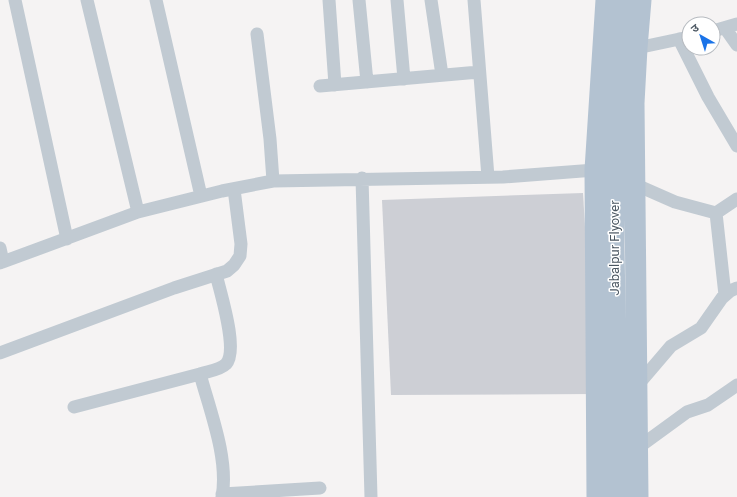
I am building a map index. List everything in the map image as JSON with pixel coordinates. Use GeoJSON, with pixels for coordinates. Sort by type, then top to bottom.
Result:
{"type":"FeatureCollection","features":[{"type":"Feature","properties":{"kind":"main road"},"geometry":{"type":"LineString","coordinates":[[597,497],[595,170],[606,0]]}},
{"type":"Feature","properties":{"kind":"main road","name":"Jabalpur Flyover"},"geometry":{"type":"LineString","coordinates":[[618,497],[614,245],[615,107],[624,0]]}},
{"type":"Feature","properties":{"kind":"main road"},"geometry":{"type":"LineString","coordinates":[[638,497],[639,447],[636,387],[634,103],[641,0]]}},
{"type":"Feature","properties":{"kind":"street"},"geometry":{"type":"LineString","coordinates":[[15,0],[67,239]]}},
{"type":"Feature","properties":{"kind":"street"},"geometry":{"type":"LineString","coordinates":[[87,0],[138,212]]}},
{"type":"Feature","properties":{"kind":"street"},"geometry":{"type":"LineString","coordinates":[[156,0],[202,196]]}},
{"type":"Feature","properties":{"kind":"street"},"geometry":{"type":"LineString","coordinates":[[329,0],[335,85]]}},
{"type":"Feature","properties":{"kind":"street"},"geometry":{"type":"LineString","coordinates":[[359,0],[367,82]]}},
{"type":"Feature","properties":{"kind":"street"},"geometry":{"type":"LineString","coordinates":[[397,0],[404,79]]}},
{"type":"Feature","properties":{"kind":"street"},"geometry":{"type":"LineString","coordinates":[[431,0],[442,75]]}},
{"type":"Feature","properties":{"kind":"street"},"geometry":{"type":"LineString","coordinates":[[474,0],[478,72],[488,177]]}},
{"type":"Feature","properties":{"kind":"street"},"geometry":{"type":"LineString","coordinates":[[725,28],[737,45]]}},
{"type":"Feature","properties":{"kind":"street"},"geometry":{"type":"LineString","coordinates":[[257,34],[270,139],[273,180]]}},
{"type":"Feature","properties":{"kind":"street"},"geometry":{"type":"LineString","coordinates":[[637,48],[681,39]]}},
{"type":"Feature","properties":{"kind":"street"},"geometry":{"type":"LineString","coordinates":[[691,56],[708,97],[737,146]]}},
{"type":"Feature","properties":{"kind":"street"},"geometry":{"type":"LineString","coordinates":[[320,86],[478,72]]}},
{"type":"Feature","properties":{"kind":"street"},"geometry":{"type":"LineString","coordinates":[[0,248],[2,263],[138,212],[273,180],[503,177],[595,170]]}},
{"type":"Feature","properties":{"kind":"street"},"geometry":{"type":"LineString","coordinates":[[362,178],[371,497]]}},
{"type":"Feature","properties":{"kind":"street"},"geometry":{"type":"LineString","coordinates":[[634,184],[675,202],[716,213],[737,199]]}},
{"type":"Feature","properties":{"kind":"street"},"geometry":{"type":"LineString","coordinates":[[0,354],[174,288],[227,271],[234,265],[240,256],[241,244],[234,189]]}},
{"type":"Feature","properties":{"kind":"street"},"geometry":{"type":"LineString","coordinates":[[716,213],[725,295]]}},
{"type":"Feature","properties":{"kind":"street"},"geometry":{"type":"LineString","coordinates":[[74,407],[200,374],[220,368],[227,363],[231,354],[231,336],[216,274]]}},
{"type":"Feature","properties":{"kind":"street"},"geometry":{"type":"LineString","coordinates":[[636,387],[671,346],[701,328],[714,307],[725,295],[737,288]]}},
{"type":"Feature","properties":{"kind":"street"},"geometry":{"type":"LineString","coordinates":[[200,374],[223,457],[224,480],[222,496],[320,488]]}},
{"type":"Feature","properties":{"kind":"street"},"geometry":{"type":"LineString","coordinates":[[639,447],[687,412],[708,405],[737,385]]}},
{"type":"Feature","properties":{"kind":"building"},"geometry":{"type":"Polygon","coordinates":[[[583,193],[595,394],[391,395],[382,200],[583,193]]]}}]}
